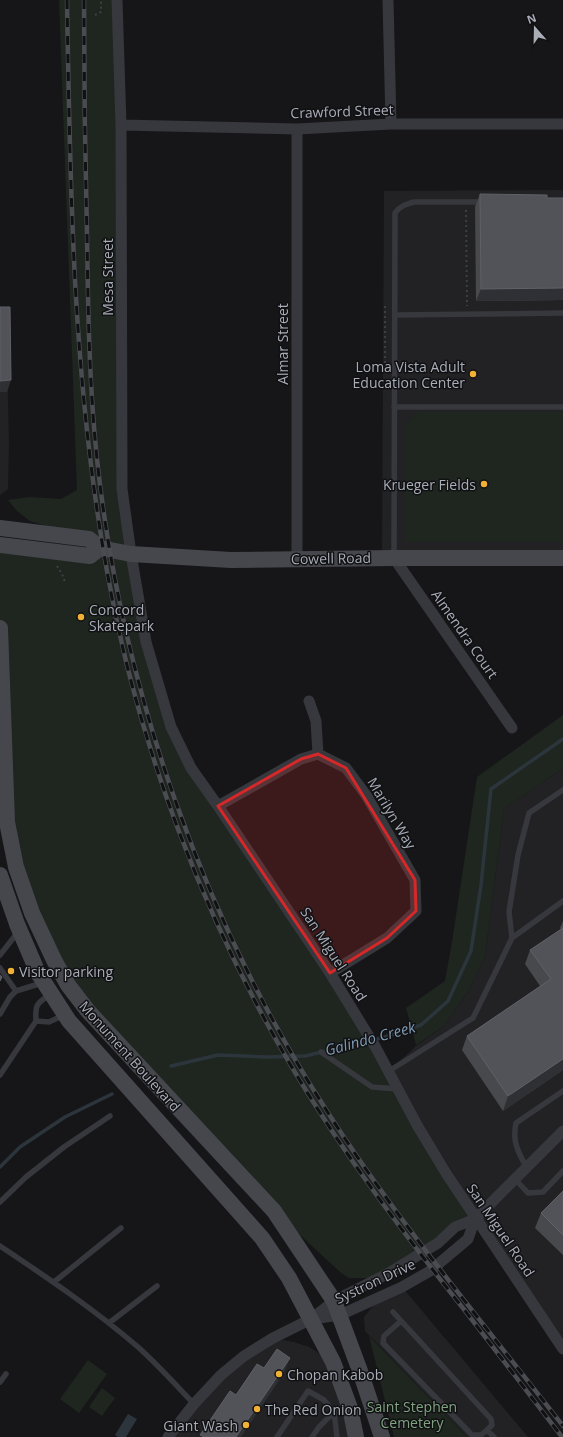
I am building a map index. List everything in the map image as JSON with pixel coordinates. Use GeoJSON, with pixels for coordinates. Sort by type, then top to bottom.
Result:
{"type":"FeatureCollection","features":[{"type":"Feature","properties":{"kind":"main road","name":"Cowell Road"},"geometry":{"type":"LineString","coordinates":[[0,528],[89,539],[100,548],[131,554],[231,560],[563,558]]}},
{"type":"Feature","properties":{"kind":"main road"},"geometry":{"type":"LineString","coordinates":[[0,545],[90,556],[100,548]]}},
{"type":"Feature","properties":{"kind":"main road","name":"Monument Boulevard"},"geometry":{"type":"LineString","coordinates":[[0,628],[7,822],[16,866],[32,913],[54,960],[68,985],[88,1011],[274,1212],[337,1308],[360,1370],[382,1437]]}},
{"type":"Feature","properties":{"kind":"main road","name":"Monument Boulevard"},"geometry":{"type":"LineString","coordinates":[[0,875],[19,930],[38,973],[65,1015],[84,1039],[262,1238],[288,1278],[333,1362],[342,1410],[356,1437]]}},
{"type":"Feature","properties":{"kind":"street","name":"Mesa Street"},"geometry":{"type":"LineString","coordinates":[[117,0],[121,126],[122,488],[131,554]]}},
{"type":"Feature","properties":{"kind":"street"},"geometry":{"type":"LineString","coordinates":[[388,0],[391,124]]}},
{"type":"Feature","properties":{"kind":"street","name":"Crawford Street"},"geometry":{"type":"LineString","coordinates":[[121,126],[297,128],[391,124],[563,124]]}},
{"type":"Feature","properties":{"kind":"street","name":"Almar Street"},"geometry":{"type":"LineString","coordinates":[[297,128],[297,559]]}},
{"type":"Feature","properties":{"kind":"street","name":"San Miguel Road"},"geometry":{"type":"LineString","coordinates":[[131,554],[146,642],[171,727],[191,768],[330,973],[376,1048],[417,1125],[442,1167],[475,1219],[563,1349]]}},
{"type":"Feature","properties":{"kind":"street","name":"Almendra Court"},"geometry":{"type":"LineString","coordinates":[[394,558],[512,728]]}},
{"type":"Feature","properties":{"kind":"street"},"geometry":{"type":"LineString","coordinates":[[218,806],[301,759],[318,754],[316,720],[309,702]]}},
{"type":"Feature","properties":{"kind":"street","name":"Marilyn Way"},"geometry":{"type":"LineString","coordinates":[[318,754],[346,768],[366,795],[415,880],[416,911],[387,938],[330,973]]}},
{"type":"Feature","properties":{"kind":"street","name":"Systron Drive"},"geometry":{"type":"LineString","coordinates":[[311,1319],[337,1308],[389,1273],[438,1243],[456,1227],[475,1219],[563,1131]]}},
{"type":"Feature","properties":{"kind":"street","name":"Systron Drive"},"geometry":{"type":"LineString","coordinates":[[311,1319],[337,1308],[402,1287],[430,1271],[468,1239],[475,1219]]}},
{"type":"Feature","properties":{"kind":"street"},"geometry":{"type":"LineString","coordinates":[[168,1437],[194,1404],[221,1375],[244,1356],[273,1338],[311,1319]]}},
{"type":"Feature","properties":{"kind":"lane"},"geometry":{"type":"LineString","coordinates":[[394,558],[395,213],[405,204],[414,202],[486,202]]}},
{"type":"Feature","properties":{"kind":"lane"},"geometry":{"type":"LineString","coordinates":[[395,316],[563,313]]}},
{"type":"Feature","properties":{"kind":"lane"},"geometry":{"type":"LineString","coordinates":[[394,407],[563,407]]}},
{"type":"Feature","properties":{"kind":"lane"},"geometry":{"type":"LineString","coordinates":[[512,938],[509,912],[518,855],[529,813],[563,790]]}},
{"type":"Feature","properties":{"kind":"lane"},"geometry":{"type":"LineString","coordinates":[[389,1071],[473,1018],[512,938],[563,901]]}},
{"type":"Feature","properties":{"kind":"lane"},"geometry":{"type":"LineString","coordinates":[[0,955],[19,930]]}},
{"type":"Feature","properties":{"kind":"lane"},"geometry":{"type":"LineString","coordinates":[[0,968],[16,991]]}},
{"type":"Feature","properties":{"kind":"lane"},"geometry":{"type":"LineString","coordinates":[[0,1014],[10,997],[16,991],[48,988]]}},
{"type":"Feature","properties":{"kind":"lane"},"geometry":{"type":"LineString","coordinates":[[0,1075],[36,1022],[35,1009],[48,988]]}},
{"type":"Feature","properties":{"kind":"lane"},"geometry":{"type":"LineString","coordinates":[[36,1022],[48,1022],[65,1015]]}},
{"type":"Feature","properties":{"kind":"lane"},"geometry":{"type":"LineString","coordinates":[[322,1052],[372,1087],[398,1089]]}},
{"type":"Feature","properties":{"kind":"lane"},"geometry":{"type":"LineString","coordinates":[[527,1168],[518,1152],[514,1135],[516,1123],[563,1091]]}},
{"type":"Feature","properties":{"kind":"lane"},"geometry":{"type":"LineString","coordinates":[[0,1202],[26,1177],[64,1147],[110,1116]]}},
{"type":"Feature","properties":{"kind":"lane"},"geometry":{"type":"LineString","coordinates":[[515,1179],[528,1193],[543,1192],[563,1171]]}},
{"type":"Feature","properties":{"kind":"lane"},"geometry":{"type":"LineString","coordinates":[[54,1282],[121,1228]]}},
{"type":"Feature","properties":{"kind":"lane"},"geometry":{"type":"LineString","coordinates":[[0,1246],[54,1282],[109,1323],[144,1353],[194,1404]]}},
{"type":"Feature","properties":{"kind":"lane"},"geometry":{"type":"LineString","coordinates":[[109,1323],[157,1286]]}},
{"type":"Feature","properties":{"kind":"lane"},"geometry":{"type":"LineString","coordinates":[[392,1312],[401,1321],[491,1419],[492,1425],[481,1435],[472,1435],[383,1343],[384,1336],[401,1321]]}},
{"type":"Feature","properties":{"kind":"lane"},"geometry":{"type":"LineString","coordinates":[[0,1382],[6,1374]]}},
{"type":"Feature","properties":{"kind":"lane"},"geometry":{"type":"LineString","coordinates":[[277,1437],[308,1391],[342,1410]]}},
{"type":"Feature","properties":{"kind":"lane"},"geometry":{"type":"LineString","coordinates":[[312,1437],[318,1427],[342,1410]]}},
{"type":"Feature","properties":{"kind":"lane"},"geometry":{"type":"LineString","coordinates":[[337,1437],[342,1410]]}},
{"type":"Feature","properties":{"kind":"lane"},"geometry":{"type":"LineString","coordinates":[[487,1430],[494,1437]]}},
{"type":"Feature","properties":{"kind":"path"},"geometry":{"type":"LineString","coordinates":[[95,15],[101,12],[101,0]]}},
{"type":"Feature","properties":{"kind":"path"},"geometry":{"type":"LineString","coordinates":[[461,306],[467,306],[466,208]]}},
{"type":"Feature","properties":{"kind":"path"},"geometry":{"type":"LineString","coordinates":[[385,378],[385,307],[395,307]]}},
{"type":"Feature","properties":{"kind":"path"},"geometry":{"type":"LineString","coordinates":[[60,553],[57,567],[65,582]]}},
{"type":"Feature","properties":{"kind":"highlighted area"},"geometry":{"type":"Polygon","coordinates":[[[318,754],[346,768],[415,880],[416,911],[387,938],[330,973],[218,806],[301,759],[318,754]]]}},
{"type":"Feature","properties":{"kind":"shaded area","name":"Loma Vista Adult Education Center"},"geometry":{"type":"Polygon","coordinates":[[[563,190],[563,558],[382,558],[384,191],[563,190]]]}},
{"type":"Feature","properties":{"kind":"shaded area"},"geometry":{"type":"Polygon","coordinates":[[[0,318],[6,318],[9,442],[8,489],[0,495],[0,318]]]}},
{"type":"Feature","properties":{"kind":"shaded area"},"geometry":{"type":"Polygon","coordinates":[[[563,768],[563,1349],[389,1071],[416,1046],[443,1027],[469,990],[485,956],[504,809],[563,768]]]}},
{"type":"Feature","properties":{"kind":"shaded area"},"geometry":{"type":"Polygon","coordinates":[[[402,1287],[528,1437],[467,1437],[365,1331],[364,1317],[373,1306],[402,1287]]]}},
{"type":"Feature","properties":{"kind":"shaded area"},"geometry":{"type":"Polygon","coordinates":[[[273,1338],[294,1342],[309,1347],[333,1362],[356,1437],[168,1437],[194,1404],[273,1338]]]}},
{"type":"Feature","properties":{"kind":"shaded area"},"geometry":{"type":"Polygon","coordinates":[[[128,1414],[137,1419],[126,1437],[118,1437],[115,1435],[128,1414]]]}},
{"type":"Feature","properties":{"kind":"green space"},"geometry":{"type":"Polygon","coordinates":[[[59,0],[117,0],[122,489],[131,554],[171,727],[330,973],[475,1219],[438,1243],[368,1278],[349,1278],[340,1272],[274,1211],[88,1011],[16,867],[0,656],[0,545],[100,549],[53,528],[30,521],[17,511],[8,500],[30,497],[61,499],[77,490],[59,0]]]}},
{"type":"Feature","properties":{"kind":"green space","name":"Krueger Fields"},"geometry":{"type":"Polygon","coordinates":[[[418,412],[563,412],[563,542],[406,542],[406,425],[418,412]]]}},
{"type":"Feature","properties":{"kind":"green space"},"geometry":{"type":"Polygon","coordinates":[[[563,715],[563,768],[504,809],[485,956],[469,990],[443,1027],[416,1045],[406,1008],[445,981],[477,777],[563,715]]]}},
{"type":"Feature","properties":{"kind":"green space","name":"Saint Stephen Cemetery"},"geometry":{"type":"Polygon","coordinates":[[[369,1336],[467,1437],[394,1437],[369,1336]]]}},
{"type":"Feature","properties":{"kind":"green space"},"geometry":{"type":"Polygon","coordinates":[[[88,1360],[107,1374],[79,1413],[60,1399],[88,1360]]]}},
{"type":"Feature","properties":{"kind":"green space"},"geometry":{"type":"Polygon","coordinates":[[[102,1388],[115,1398],[102,1416],[89,1407],[102,1388]]]}},
{"type":"Feature","properties":{"kind":"building"},"geometry":{"type":"Polygon","coordinates":[[[480,194],[547,195],[547,198],[563,198],[563,288],[481,289],[480,194]]]}},
{"type":"Feature","properties":{"kind":"building"},"geometry":{"type":"Polygon","coordinates":[[[0,307],[10,307],[11,380],[0,381],[0,307]]]}},
{"type":"Feature","properties":{"kind":"building"},"geometry":{"type":"Polygon","coordinates":[[[563,928],[563,1059],[508,1096],[467,1036],[551,979],[530,950],[563,928]]]}},
{"type":"Feature","properties":{"kind":"building"},"geometry":{"type":"Polygon","coordinates":[[[563,1191],[563,1235],[541,1213],[563,1191]]]}},
{"type":"Feature","properties":{"kind":"building"},"geometry":{"type":"Polygon","coordinates":[[[277,1349],[290,1358],[236,1437],[204,1437],[200,1435],[230,1391],[236,1395],[257,1364],[264,1368],[277,1349]]]}},
{"type":"Feature","properties":{"kind":"waterway","name":"Galindo Creek"},"geometry":{"type":"LineString","coordinates":[[171,1066],[218,1055],[266,1057],[305,1056],[385,1037],[421,1025],[448,1001],[471,951],[481,885],[491,789],[563,739]]}},
{"type":"Feature","properties":{"kind":"waterway","name":"Galindo Creek"},"geometry":{"type":"LineString","coordinates":[[0,1167],[20,1147],[65,1117],[112,1094]]}},
{"type":"Feature","properties":{"kind":"railway"},"geometry":{"type":"LineString","coordinates":[[67,0],[75,287],[80,358],[96,500],[107,571],[120,636],[136,700],[178,829],[203,891],[231,953],[261,1012],[313,1101],[375,1194],[562,1437]]}},
{"type":"Feature","properties":{"kind":"railway"},"geometry":{"type":"LineString","coordinates":[[84,0],[88,318],[92,403],[97,459],[109,544],[125,629],[147,713],[174,797],[205,878],[241,958],[281,1035],[325,1108],[352,1150],[410,1230],[563,1426]]}},
{"type":"Feature","properties":{"kind":"place","name":"Loma Vista Adult Education Center"},"geometry":{"type":"Point","coordinates":[473,374]}},
{"type":"Feature","properties":{"kind":"place","name":"Krueger Fields"},"geometry":{"type":"Point","coordinates":[484,484]}},
{"type":"Feature","properties":{"kind":"place","name":"Concord Skatepark"},"geometry":{"type":"Point","coordinates":[81,617]}},
{"type":"Feature","properties":{"kind":"place","name":"Visitor parking"},"geometry":{"type":"Point","coordinates":[11,971]}},
{"type":"Feature","properties":{"kind":"place","name":"Chopan Kabob"},"geometry":{"type":"Point","coordinates":[279,1374]}},
{"type":"Feature","properties":{"kind":"place","name":"The Red Onion"},"geometry":{"type":"Point","coordinates":[257,1409]}},
{"type":"Feature","properties":{"kind":"place","name":"Giant Wash"},"geometry":{"type":"Point","coordinates":[246,1425]}}]}
